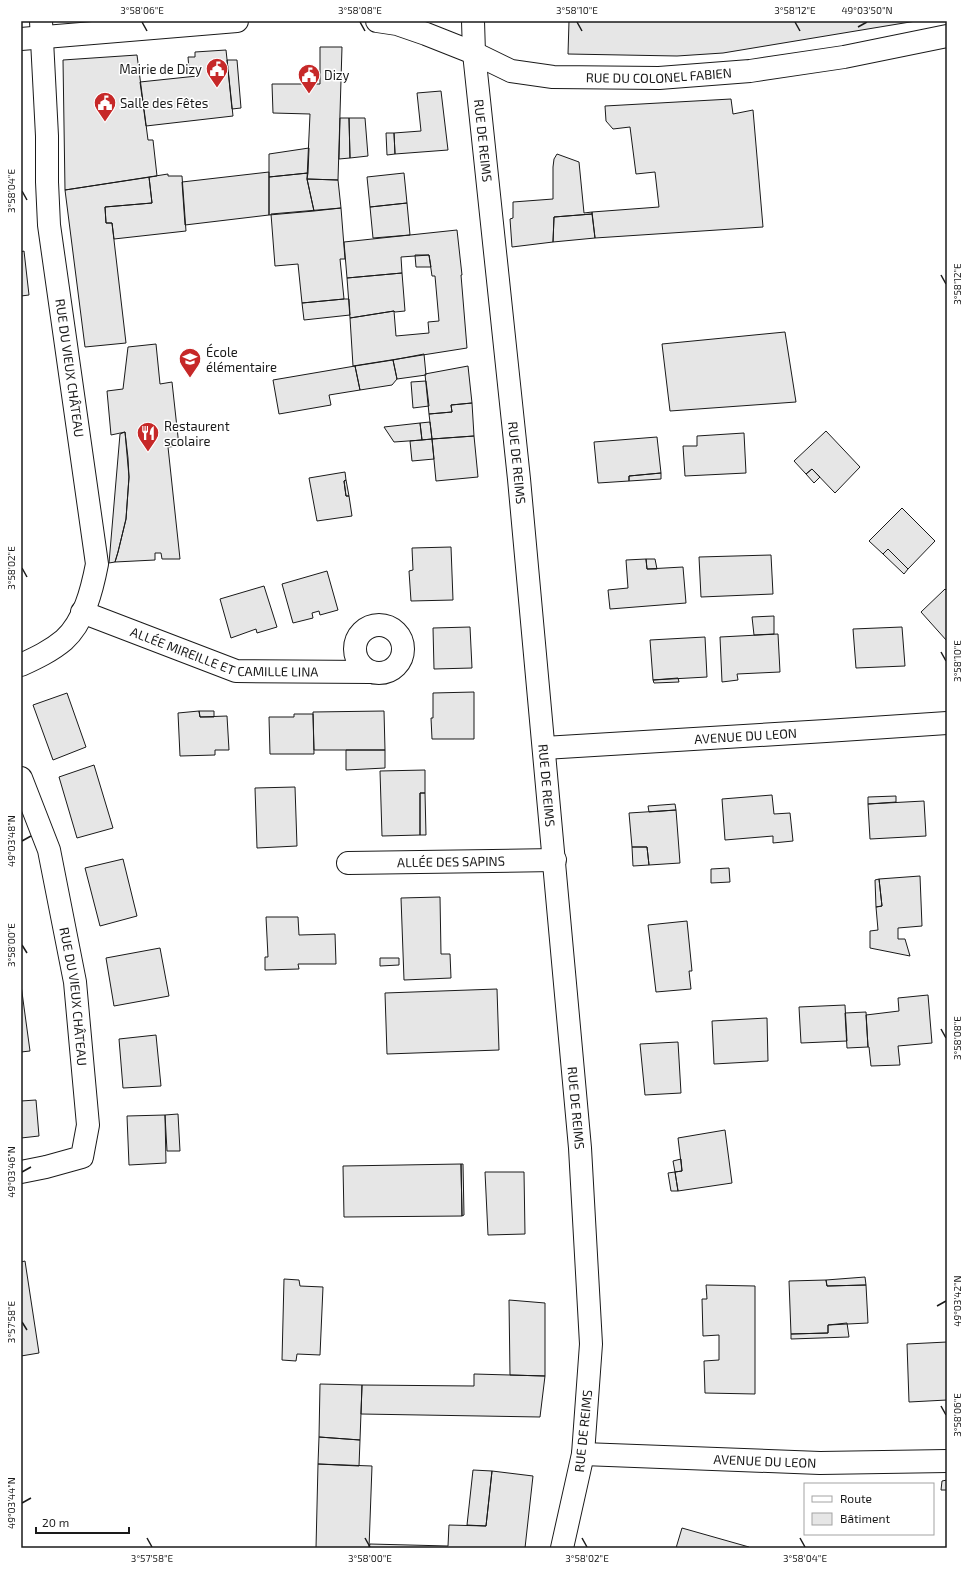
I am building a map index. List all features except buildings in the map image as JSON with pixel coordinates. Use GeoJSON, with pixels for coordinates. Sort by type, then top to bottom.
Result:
{"type":"FeatureCollection","features":[{"type":"Feature","properties":{"kind":"street"},"geometry":{"type":"LineString","coordinates":[[34,33],[237,21]]}},
{"type":"Feature","properties":{"kind":"street","name":"RUE DU COLONEL FABIEN"},"geometry":{"type":"LineString","coordinates":[[377,21],[397,24],[426,34],[474,53],[511,71],[553,77],[659,78],[750,71],[844,57],[947,36]]}},
{"type":"Feature","properties":{"kind":"street","name":"RUE DE REIMS"},"geometry":{"type":"LineString","coordinates":[[473,21],[474,53],[520,479],[580,1148],[591,1344],[584,1454],[562,1548]]}},
{"type":"Feature","properties":{"kind":"street","name":"RUE DU VIEUX CHÂTEAU"},"geometry":{"type":"LineString","coordinates":[[21,665],[44,654],[64,639],[76,624],[92,590],[97,564],[49,225],[47,136],[34,33]]}},
{"type":"Feature","properties":{"kind":"street","name":"ALLÉE MIREILLE ET CAMILLE LINA"},"geometry":{"type":"LineString","coordinates":[[82,612],[236,671],[371,672]]}},
{"type":"Feature","properties":{"kind":"street","name":"AVENUE DU LEON"},"geometry":{"type":"LineString","coordinates":[[544,748],[947,723]]}},
{"type":"Feature","properties":{"kind":"street","name":"RUE DU VIEUX CHÂTEAU"},"geometry":{"type":"LineString","coordinates":[[21,778],[49,850],[74,974],[88,1125],[82,1157],[21,1172]]}},
{"type":"Feature","properties":{"kind":"street","name":"ALLÉE DES SAPINS"},"geometry":{"type":"LineString","coordinates":[[348,863],[554,860]]}},
{"type":"Feature","properties":{"kind":"street","name":"AVENUE DU LEON"},"geometry":{"type":"LineString","coordinates":[[584,1454],[820,1463],[947,1461]]}},
{"type":"Feature","properties":{"kind":"place","name":"Mairie de Dizy"},"geometry":{"type":"Point","coordinates":[217,88]}},
{"type":"Feature","properties":{"kind":"place","name":"Dizy"},"geometry":{"type":"Point","coordinates":[309,94]}},
{"type":"Feature","properties":{"kind":"place","name":"Salle des Fêtes"},"geometry":{"type":"Point","coordinates":[105,122]}},
{"type":"Feature","properties":{"kind":"place","name":"École élémentaire"},"geometry":{"type":"Point","coordinates":[190,378]}},
{"type":"Feature","properties":{"kind":"place","name":"Restaurent scolaire"},"geometry":{"type":"Point","coordinates":[148,452]}}]}
